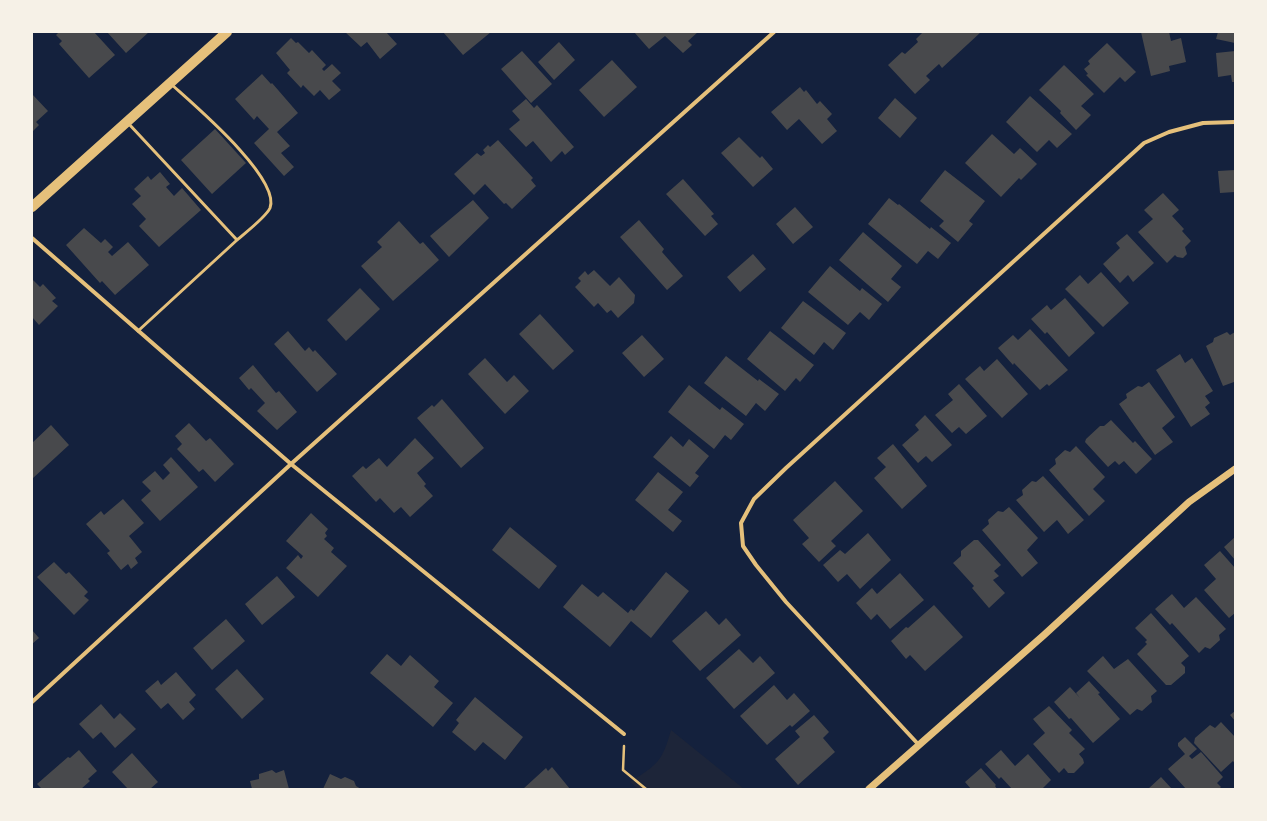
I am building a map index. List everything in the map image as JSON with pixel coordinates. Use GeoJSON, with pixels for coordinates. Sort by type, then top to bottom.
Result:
{"type":"FeatureCollection","features":[{"type":"Feature","properties":{"kind":"main road"},"geometry":{"type":"LineString","coordinates":[[32,207],[227,32]]}},
{"type":"Feature","properties":{"kind":"street"},"geometry":{"type":"LineString","coordinates":[[32,702],[291,464],[774,32]]}},
{"type":"Feature","properties":{"kind":"street"},"geometry":{"type":"LineString","coordinates":[[918,744],[786,602],[756,566],[744,546],[741,523],[754,500],[786,468],[1144,143],[1169,132],[1203,123],[1235,122]]}},
{"type":"Feature","properties":{"kind":"street"},"geometry":{"type":"LineString","coordinates":[[32,238],[291,464],[624,734]]}},
{"type":"Feature","properties":{"kind":"street"},"geometry":{"type":"LineString","coordinates":[[869,789],[918,744],[1044,635],[1189,502],[1235,469]]}},
{"type":"Feature","properties":{"kind":"lane"},"geometry":{"type":"LineString","coordinates":[[138,331],[269,210],[272,200],[248,158],[218,127],[170,83]]}},
{"type":"Feature","properties":{"kind":"lane"},"geometry":{"type":"LineString","coordinates":[[127,122],[237,240]]}},
{"type":"Feature","properties":{"kind":"path"},"geometry":{"type":"LineString","coordinates":[[624,734],[623,770],[646,789]]}},
{"type":"Feature","properties":{"kind":"shaded area"},"geometry":{"type":"Polygon","coordinates":[[[671,730],[744,789],[638,789],[630,782],[647,771],[658,761],[665,749],[671,730]]]}},
{"type":"Feature","properties":{"kind":"building"},"geometry":{"type":"Polygon","coordinates":[[[59,32],[94,32],[115,55],[89,78],[59,44],[62,41],[56,35],[59,32]]]}},
{"type":"Feature","properties":{"kind":"building"},"geometry":{"type":"Polygon","coordinates":[[[107,32],[149,32],[126,53],[107,32]]]}},
{"type":"Feature","properties":{"kind":"building"},"geometry":{"type":"Polygon","coordinates":[[[345,32],[386,32],[397,44],[380,59],[367,42],[361,47],[345,32]]]}},
{"type":"Feature","properties":{"kind":"building"},"geometry":{"type":"Polygon","coordinates":[[[443,32],[491,32],[463,55],[443,32]]]}},
{"type":"Feature","properties":{"kind":"building"},"geometry":{"type":"Polygon","coordinates":[[[634,32],[698,32],[688,41],[692,45],[683,53],[665,36],[649,49],[634,32]]]}},
{"type":"Feature","properties":{"kind":"building"},"geometry":{"type":"Polygon","coordinates":[[[923,32],[981,32],[942,68],[939,64],[926,76],[930,80],[915,94],[888,65],[902,52],[905,54],[918,42],[916,39],[923,32]]]}},
{"type":"Feature","properties":{"kind":"building"},"geometry":{"type":"Polygon","coordinates":[[[1141,32],[1169,32],[1171,41],[1181,38],[1186,62],[1169,66],[1170,71],[1151,76],[1141,32]]]}},
{"type":"Feature","properties":{"kind":"building"},"geometry":{"type":"Polygon","coordinates":[[[1218,32],[1235,32],[1235,43],[1216,39],[1218,32]]]}},
{"type":"Feature","properties":{"kind":"building"},"geometry":{"type":"Polygon","coordinates":[[[291,38],[296,43],[298,42],[309,53],[312,50],[326,65],[322,69],[324,71],[332,64],[341,73],[332,81],[341,90],[329,100],[320,90],[314,96],[303,85],[301,88],[287,73],[290,70],[276,53],[291,38]]]}},
{"type":"Feature","properties":{"kind":"building"},"geometry":{"type":"Polygon","coordinates":[[[559,42],[575,60],[554,80],[538,62],[559,42]]]}},
{"type":"Feature","properties":{"kind":"building"},"geometry":{"type":"Polygon","coordinates":[[[1107,43],[1136,72],[1125,82],[1120,77],[1104,93],[1086,75],[1088,74],[1084,69],[1090,64],[1088,61],[1107,43]]]}},
{"type":"Feature","properties":{"kind":"building"},"geometry":{"type":"Polygon","coordinates":[[[522,51],[552,84],[531,103],[501,69],[522,51]]]}},
{"type":"Feature","properties":{"kind":"building"},"geometry":{"type":"Polygon","coordinates":[[[1235,51],[1235,82],[1232,82],[1231,75],[1218,77],[1216,53],[1235,51]]]}},
{"type":"Feature","properties":{"kind":"building"},"geometry":{"type":"Polygon","coordinates":[[[612,60],[637,87],[604,117],[579,90],[612,60]]]}},
{"type":"Feature","properties":{"kind":"building"},"geometry":{"type":"Polygon","coordinates":[[[1064,65],[1094,94],[1081,106],[1091,115],[1076,130],[1060,113],[1061,111],[1039,90],[1064,65]]]}},
{"type":"Feature","properties":{"kind":"building"},"geometry":{"type":"Polygon","coordinates":[[[262,74],[271,84],[272,83],[298,113],[277,132],[290,146],[281,153],[294,167],[284,176],[254,143],[269,129],[257,116],[254,120],[235,99],[262,74]]]}},
{"type":"Feature","properties":{"kind":"building"},"geometry":{"type":"Polygon","coordinates":[[[800,87],[804,92],[806,90],[817,104],[820,101],[832,114],[827,119],[837,131],[822,144],[799,119],[787,130],[771,112],[800,87]]]}},
{"type":"Feature","properties":{"kind":"building"},"geometry":{"type":"Polygon","coordinates":[[[32,94],[48,111],[36,122],[39,125],[32,132],[32,94]]]}},
{"type":"Feature","properties":{"kind":"building"},"geometry":{"type":"Polygon","coordinates":[[[1030,96],[1072,134],[1057,148],[1049,140],[1037,152],[1006,122],[1030,96]]]}},
{"type":"Feature","properties":{"kind":"building"},"geometry":{"type":"Polygon","coordinates":[[[895,98],[917,118],[900,138],[878,118],[895,98]]]}},
{"type":"Feature","properties":{"kind":"building"},"geometry":{"type":"Polygon","coordinates":[[[526,99],[534,108],[537,105],[574,147],[565,155],[562,151],[551,162],[533,141],[526,147],[509,129],[520,120],[512,111],[526,99]]]}},
{"type":"Feature","properties":{"kind":"building"},"geometry":{"type":"Polygon","coordinates":[[[215,129],[246,163],[212,194],[181,160],[215,129]]]}},
{"type":"Feature","properties":{"kind":"building"},"geometry":{"type":"Polygon","coordinates":[[[992,134],[1014,154],[1020,148],[1037,164],[1021,180],[1019,178],[1001,197],[965,163],[992,134]]]}},
{"type":"Feature","properties":{"kind":"building"},"geometry":{"type":"Polygon","coordinates":[[[739,137],[760,158],[762,156],[773,169],[753,187],[721,153],[739,137]]]}},
{"type":"Feature","properties":{"kind":"building"},"geometry":{"type":"Polygon","coordinates":[[[498,140],[533,178],[531,180],[536,186],[512,209],[506,203],[504,204],[485,184],[474,195],[454,174],[477,153],[481,156],[485,153],[483,150],[488,145],[490,147],[498,140]]]}},
{"type":"Feature","properties":{"kind":"building"},"geometry":{"type":"Polygon","coordinates":[[[945,170],[985,201],[969,221],[973,224],[958,242],[939,226],[944,221],[920,201],[945,170]]]}},
{"type":"Feature","properties":{"kind":"building"},"geometry":{"type":"Polygon","coordinates":[[[1235,170],[1235,192],[1220,193],[1218,171],[1235,170]]]}},
{"type":"Feature","properties":{"kind":"building"},"geometry":{"type":"Polygon","coordinates":[[[160,172],[170,184],[166,187],[174,196],[182,188],[201,210],[159,247],[139,226],[146,219],[132,204],[141,196],[134,189],[148,176],[151,180],[160,172]]]}},
{"type":"Feature","properties":{"kind":"building"},"geometry":{"type":"Polygon","coordinates":[[[683,179],[714,214],[711,216],[718,224],[705,236],[666,194],[683,179]]]}},
{"type":"Feature","properties":{"kind":"building"},"geometry":{"type":"Polygon","coordinates":[[[1163,193],[1179,210],[1172,216],[1184,229],[1182,231],[1191,241],[1185,247],[1187,254],[1183,258],[1175,255],[1167,263],[1138,232],[1153,219],[1144,210],[1163,193]]]}},
{"type":"Feature","properties":{"kind":"building"},"geometry":{"type":"Polygon","coordinates":[[[889,198],[898,205],[899,204],[930,229],[931,227],[951,243],[938,259],[928,251],[917,264],[868,224],[889,198]]]}},
{"type":"Feature","properties":{"kind":"building"},"geometry":{"type":"Polygon","coordinates":[[[473,200],[489,218],[449,257],[430,236],[473,200]]]}},
{"type":"Feature","properties":{"kind":"building"},"geometry":{"type":"Polygon","coordinates":[[[795,207],[813,227],[793,244],[776,224],[795,207]]]}},
{"type":"Feature","properties":{"kind":"building"},"geometry":{"type":"Polygon","coordinates":[[[639,220],[664,249],[662,252],[683,276],[667,290],[620,237],[639,220]]]}},
{"type":"Feature","properties":{"kind":"building"},"geometry":{"type":"Polygon","coordinates":[[[399,221],[420,244],[423,242],[439,260],[393,301],[361,266],[382,247],[377,242],[399,221]]]}},
{"type":"Feature","properties":{"kind":"building"},"geometry":{"type":"Polygon","coordinates":[[[84,228],[101,243],[105,239],[113,247],[108,252],[112,256],[128,242],[149,265],[115,295],[102,281],[100,283],[66,245],[84,228]]]}},
{"type":"Feature","properties":{"kind":"building"},"geometry":{"type":"Polygon","coordinates":[[[863,232],[902,266],[891,279],[901,287],[888,302],[839,260],[863,232]]]}},
{"type":"Feature","properties":{"kind":"building"},"geometry":{"type":"Polygon","coordinates":[[[1127,234],[1154,263],[1133,282],[1128,275],[1120,283],[1103,264],[1120,248],[1116,243],[1127,234]]]}},
{"type":"Feature","properties":{"kind":"building"},"geometry":{"type":"Polygon","coordinates":[[[753,254],[766,269],[740,292],[727,277],[753,254]]]}},
{"type":"Feature","properties":{"kind":"building"},"geometry":{"type":"Polygon","coordinates":[[[830,266],[860,291],[862,288],[882,304],[869,320],[860,312],[848,325],[808,292],[830,266]]]}},
{"type":"Feature","properties":{"kind":"building"},"geometry":{"type":"Polygon","coordinates":[[[594,270],[610,286],[619,277],[635,295],[634,303],[618,318],[611,310],[607,313],[598,303],[594,307],[575,287],[581,281],[578,278],[585,271],[588,275],[594,270]]]}},
{"type":"Feature","properties":{"kind":"building"},"geometry":{"type":"Polygon","coordinates":[[[1101,272],[1129,303],[1103,327],[1065,289],[1080,275],[1088,284],[1101,272]]]}},
{"type":"Feature","properties":{"kind":"building"},"geometry":{"type":"Polygon","coordinates":[[[32,279],[40,287],[43,284],[56,298],[52,301],[58,306],[39,325],[32,317],[32,279]]]}},
{"type":"Feature","properties":{"kind":"building"},"geometry":{"type":"Polygon","coordinates":[[[360,288],[380,309],[346,341],[327,320],[360,288]]]}},
{"type":"Feature","properties":{"kind":"building"},"geometry":{"type":"Polygon","coordinates":[[[1065,298],[1095,333],[1069,357],[1047,332],[1045,334],[1031,319],[1047,305],[1051,310],[1065,298]]]}},
{"type":"Feature","properties":{"kind":"building"},"geometry":{"type":"Polygon","coordinates":[[[803,301],[846,333],[833,350],[824,342],[814,355],[781,328],[803,301]]]}},
{"type":"Feature","properties":{"kind":"building"},"geometry":{"type":"Polygon","coordinates":[[[540,314],[574,351],[553,370],[519,334],[540,314]]]}},
{"type":"Feature","properties":{"kind":"building"},"geometry":{"type":"Polygon","coordinates":[[[1030,329],[1068,370],[1049,386],[1047,384],[1040,390],[1014,363],[1013,365],[998,348],[1013,335],[1018,340],[1030,329]]]}},
{"type":"Feature","properties":{"kind":"building"},"geometry":{"type":"Polygon","coordinates":[[[288,331],[305,351],[309,347],[313,352],[315,350],[337,374],[317,392],[274,344],[288,331]]]}},
{"type":"Feature","properties":{"kind":"building"},"geometry":{"type":"Polygon","coordinates":[[[770,331],[814,365],[800,382],[796,378],[785,391],[747,359],[770,331]]]}},
{"type":"Feature","properties":{"kind":"building"},"geometry":{"type":"Polygon","coordinates":[[[1227,332],[1230,335],[1235,332],[1235,384],[1234,382],[1223,386],[1206,346],[1213,342],[1214,338],[1227,332]]]}},
{"type":"Feature","properties":{"kind":"building"},"geometry":{"type":"Polygon","coordinates":[[[642,335],[664,359],[644,377],[622,353],[642,335]]]}},
{"type":"Feature","properties":{"kind":"building"},"geometry":{"type":"Polygon","coordinates":[[[1180,354],[1185,363],[1192,358],[1213,391],[1205,396],[1210,403],[1205,407],[1210,414],[1191,427],[1156,370],[1180,354]]]}},
{"type":"Feature","properties":{"kind":"building"},"geometry":{"type":"Polygon","coordinates":[[[726,356],[758,381],[759,379],[779,394],[765,411],[756,403],[746,416],[704,383],[726,356]]]}},
{"type":"Feature","properties":{"kind":"building"},"geometry":{"type":"Polygon","coordinates":[[[485,358],[507,382],[514,375],[529,391],[505,414],[468,374],[485,358]]]}},
{"type":"Feature","properties":{"kind":"building"},"geometry":{"type":"Polygon","coordinates":[[[997,359],[1028,394],[1002,418],[965,379],[980,366],[984,371],[997,359]]]}},
{"type":"Feature","properties":{"kind":"building"},"geometry":{"type":"Polygon","coordinates":[[[253,365],[276,393],[279,391],[297,412],[277,430],[257,411],[265,403],[251,388],[249,390],[239,378],[253,365]]]}},
{"type":"Feature","properties":{"kind":"building"},"geometry":{"type":"Polygon","coordinates":[[[1149,382],[1175,417],[1162,428],[1173,442],[1155,455],[1119,404],[1127,398],[1126,394],[1138,386],[1142,387],[1149,382]]]}},
{"type":"Feature","properties":{"kind":"building"},"geometry":{"type":"Polygon","coordinates":[[[959,384],[987,416],[966,434],[959,427],[952,433],[935,415],[953,400],[948,394],[959,384]]]}},
{"type":"Feature","properties":{"kind":"building"},"geometry":{"type":"Polygon","coordinates":[[[689,385],[720,410],[722,407],[744,424],[731,440],[725,435],[714,449],[668,412],[689,385]]]}},
{"type":"Feature","properties":{"kind":"building"},"geometry":{"type":"Polygon","coordinates":[[[442,399],[484,448],[461,468],[417,418],[432,405],[434,407],[442,399]]]}},
{"type":"Feature","properties":{"kind":"building"},"geometry":{"type":"Polygon","coordinates":[[[925,415],[952,445],[932,462],[926,456],[918,463],[902,445],[919,430],[915,425],[925,415]]]}},
{"type":"Feature","properties":{"kind":"building"},"geometry":{"type":"Polygon","coordinates":[[[1111,420],[1133,443],[1135,441],[1152,459],[1136,474],[1124,461],[1119,465],[1115,461],[1108,467],[1085,442],[1086,439],[1100,426],[1104,426],[1111,420]]]}},
{"type":"Feature","properties":{"kind":"building"},"geometry":{"type":"Polygon","coordinates":[[[189,423],[206,441],[210,438],[234,464],[215,482],[203,469],[199,472],[177,449],[182,444],[175,436],[189,423]]]}},
{"type":"Feature","properties":{"kind":"building"},"geometry":{"type":"Polygon","coordinates":[[[51,425],[69,445],[32,479],[32,443],[51,425]]]}},
{"type":"Feature","properties":{"kind":"building"},"geometry":{"type":"Polygon","coordinates":[[[671,436],[683,447],[689,439],[709,456],[695,473],[699,476],[690,487],[653,457],[671,436]]]}},
{"type":"Feature","properties":{"kind":"building"},"geometry":{"type":"Polygon","coordinates":[[[415,438],[434,458],[417,473],[426,484],[424,486],[433,496],[410,517],[401,507],[394,513],[380,498],[376,502],[352,476],[363,466],[366,469],[379,458],[387,467],[415,438]]]}},
{"type":"Feature","properties":{"kind":"building"},"geometry":{"type":"Polygon","coordinates":[[[893,444],[927,486],[902,509],[874,478],[886,467],[877,458],[893,444]]]}},
{"type":"Feature","properties":{"kind":"building"},"geometry":{"type":"Polygon","coordinates":[[[1076,446],[1105,477],[1093,489],[1105,501],[1089,516],[1049,470],[1056,464],[1055,459],[1065,450],[1070,452],[1076,446]]]}},
{"type":"Feature","properties":{"kind":"building"},"geometry":{"type":"Polygon","coordinates":[[[171,457],[198,487],[160,521],[141,500],[151,491],[142,482],[155,471],[163,480],[170,473],[163,465],[171,457]]]}},
{"type":"Feature","properties":{"kind":"building"},"geometry":{"type":"Polygon","coordinates":[[[658,472],[683,492],[668,510],[682,521],[673,532],[635,500],[658,472]]]}},
{"type":"Feature","properties":{"kind":"building"},"geometry":{"type":"Polygon","coordinates":[[[1043,476],[1084,520],[1068,534],[1057,520],[1044,532],[1016,500],[1023,495],[1022,490],[1032,481],[1036,482],[1043,476]]]}},
{"type":"Feature","properties":{"kind":"building"},"geometry":{"type":"Polygon","coordinates":[[[835,481],[863,511],[831,541],[836,546],[819,562],[802,544],[809,538],[793,520],[835,481]]]}},
{"type":"Feature","properties":{"kind":"building"},"geometry":{"type":"Polygon","coordinates":[[[123,499],[144,523],[129,536],[142,552],[135,558],[138,563],[131,569],[128,564],[121,570],[107,553],[110,551],[86,524],[101,511],[104,515],[123,499]]]}},
{"type":"Feature","properties":{"kind":"building"},"geometry":{"type":"Polygon","coordinates":[[[1009,507],[1038,538],[1027,550],[1038,563],[1022,577],[982,530],[989,524],[988,520],[998,511],[1003,512],[1009,507]]]}},
{"type":"Feature","properties":{"kind":"building"},"geometry":{"type":"Polygon","coordinates":[[[311,513],[328,529],[325,533],[327,536],[324,539],[334,548],[331,552],[347,566],[318,597],[286,568],[298,555],[301,559],[303,556],[286,541],[311,513]]]}},
{"type":"Feature","properties":{"kind":"building"},"geometry":{"type":"Polygon","coordinates":[[[510,527],[557,566],[539,589],[492,550],[510,527]]]}},
{"type":"Feature","properties":{"kind":"building"},"geometry":{"type":"Polygon","coordinates":[[[868,533],[891,560],[860,589],[847,574],[838,582],[823,565],[840,550],[845,554],[868,533]]]}},
{"type":"Feature","properties":{"kind":"building"},"geometry":{"type":"Polygon","coordinates":[[[1235,537],[1235,560],[1224,547],[1235,537]]]}},
{"type":"Feature","properties":{"kind":"building"},"geometry":{"type":"Polygon","coordinates":[[[974,540],[978,540],[1001,565],[994,571],[999,576],[993,580],[1005,593],[989,608],[972,588],[974,586],[953,563],[961,556],[961,551],[974,540]]]}},
{"type":"Feature","properties":{"kind":"building"},"geometry":{"type":"Polygon","coordinates":[[[1220,551],[1235,568],[1235,613],[1229,618],[1204,590],[1216,579],[1204,565],[1220,551]]]}},
{"type":"Feature","properties":{"kind":"building"},"geometry":{"type":"Polygon","coordinates":[[[54,562],[66,574],[69,572],[88,592],[84,596],[89,600],[74,615],[37,577],[54,562]]]}},
{"type":"Feature","properties":{"kind":"building"},"geometry":{"type":"Polygon","coordinates":[[[666,572],[689,591],[651,638],[631,621],[610,647],[563,607],[582,584],[598,597],[603,592],[628,613],[631,609],[634,611],[666,572]]]}},
{"type":"Feature","properties":{"kind":"building"},"geometry":{"type":"Polygon","coordinates":[[[900,573],[924,600],[890,629],[877,614],[871,620],[856,603],[872,588],[877,594],[900,573]]]}},
{"type":"Feature","properties":{"kind":"building"},"geometry":{"type":"Polygon","coordinates":[[[277,576],[295,597],[262,625],[245,604],[277,576]]]}},
{"type":"Feature","properties":{"kind":"building"},"geometry":{"type":"Polygon","coordinates":[[[1172,594],[1184,608],[1196,597],[1226,629],[1219,635],[1220,640],[1210,649],[1205,647],[1199,653],[1172,623],[1170,625],[1155,609],[1172,594]]]}},
{"type":"Feature","properties":{"kind":"building"},"geometry":{"type":"Polygon","coordinates":[[[934,605],[963,637],[925,671],[910,655],[906,659],[891,641],[934,605]]]}},
{"type":"Feature","properties":{"kind":"building"},"geometry":{"type":"Polygon","coordinates":[[[706,611],[719,625],[726,618],[741,635],[700,671],[672,641],[706,611]]]}},
{"type":"Feature","properties":{"kind":"building"},"geometry":{"type":"Polygon","coordinates":[[[1151,613],[1189,656],[1181,663],[1185,667],[1185,673],[1171,685],[1166,685],[1137,654],[1147,644],[1145,642],[1147,640],[1135,628],[1151,613]]]}},
{"type":"Feature","properties":{"kind":"building"},"geometry":{"type":"Polygon","coordinates":[[[226,619],[245,641],[212,670],[193,648],[226,619]]]}},
{"type":"Feature","properties":{"kind":"building"},"geometry":{"type":"Polygon","coordinates":[[[32,630],[39,638],[32,644],[32,630]]]}},
{"type":"Feature","properties":{"kind":"building"},"geometry":{"type":"Polygon","coordinates":[[[739,649],[753,663],[760,656],[775,673],[734,709],[706,678],[739,649]]]}},
{"type":"Feature","properties":{"kind":"building"},"geometry":{"type":"Polygon","coordinates":[[[387,654],[401,666],[410,655],[439,681],[434,687],[453,703],[433,727],[370,673],[387,654]]]}},
{"type":"Feature","properties":{"kind":"building"},"geometry":{"type":"Polygon","coordinates":[[[1103,656],[1114,669],[1128,659],[1157,691],[1151,696],[1152,702],[1142,711],[1137,709],[1130,715],[1087,671],[1103,656]]]}},
{"type":"Feature","properties":{"kind":"building"},"geometry":{"type":"Polygon","coordinates":[[[237,669],[264,699],[242,719],[215,689],[237,669]]]}},
{"type":"Feature","properties":{"kind":"building"},"geometry":{"type":"Polygon","coordinates":[[[176,672],[196,695],[189,702],[195,709],[183,720],[168,703],[161,709],[145,691],[158,680],[161,685],[176,672]]]}},
{"type":"Feature","properties":{"kind":"building"},"geometry":{"type":"Polygon","coordinates":[[[1089,681],[1100,693],[1098,694],[1120,719],[1093,743],[1071,718],[1069,719],[1054,702],[1070,687],[1080,698],[1076,693],[1089,681]]]}},
{"type":"Feature","properties":{"kind":"building"},"geometry":{"type":"Polygon","coordinates":[[[774,685],[787,700],[794,693],[810,711],[792,727],[790,725],[767,745],[740,716],[774,685]]]}},
{"type":"Feature","properties":{"kind":"building"},"geometry":{"type":"Polygon","coordinates":[[[475,697],[523,737],[505,760],[483,742],[475,751],[452,732],[459,723],[456,720],[475,697]]]}},
{"type":"Feature","properties":{"kind":"building"},"geometry":{"type":"Polygon","coordinates":[[[101,704],[114,719],[120,713],[136,729],[115,748],[101,732],[93,739],[79,724],[101,704]]]}},
{"type":"Feature","properties":{"kind":"building"},"geometry":{"type":"Polygon","coordinates":[[[1049,706],[1072,730],[1069,733],[1085,749],[1079,754],[1084,763],[1074,773],[1068,773],[1064,768],[1059,773],[1033,744],[1045,733],[1033,719],[1049,706]]]}},
{"type":"Feature","properties":{"kind":"building"},"geometry":{"type":"Polygon","coordinates":[[[1235,711],[1235,721],[1230,715],[1235,711]]]}},
{"type":"Feature","properties":{"kind":"building"},"geometry":{"type":"Polygon","coordinates":[[[814,715],[829,732],[823,738],[835,752],[798,785],[775,759],[800,737],[795,731],[814,715]]]}},
{"type":"Feature","properties":{"kind":"building"},"geometry":{"type":"Polygon","coordinates":[[[1221,722],[1235,737],[1235,764],[1233,761],[1221,772],[1194,743],[1195,738],[1210,725],[1215,728],[1221,722]]]}},
{"type":"Feature","properties":{"kind":"building"},"geometry":{"type":"Polygon","coordinates":[[[1185,737],[1197,749],[1189,756],[1192,759],[1201,752],[1223,777],[1217,783],[1221,787],[1219,789],[1186,789],[1168,769],[1185,754],[1178,746],[1178,743],[1185,737]]]}},
{"type":"Feature","properties":{"kind":"building"},"geometry":{"type":"Polygon","coordinates":[[[79,750],[97,771],[88,779],[90,781],[81,789],[42,789],[37,784],[68,757],[70,758],[79,750]]]}},
{"type":"Feature","properties":{"kind":"building"},"geometry":{"type":"Polygon","coordinates":[[[1001,750],[1015,766],[1028,754],[1051,780],[1043,788],[1045,789],[1012,789],[1001,777],[999,779],[985,764],[1001,750]]]}},
{"type":"Feature","properties":{"kind":"building"},"geometry":{"type":"Polygon","coordinates":[[[132,753],[158,782],[150,789],[128,789],[112,772],[132,753]]]}},
{"type":"Feature","properties":{"kind":"building"},"geometry":{"type":"Polygon","coordinates":[[[552,767],[570,789],[523,789],[546,768],[548,771],[552,767]]]}},
{"type":"Feature","properties":{"kind":"building"},"geometry":{"type":"Polygon","coordinates":[[[981,768],[996,785],[995,786],[997,789],[971,789],[965,782],[981,768]]]}},
{"type":"Feature","properties":{"kind":"building"},"geometry":{"type":"Polygon","coordinates":[[[272,770],[276,773],[284,770],[289,789],[252,789],[250,781],[259,779],[259,774],[272,770]]]}},
{"type":"Feature","properties":{"kind":"building"},"geometry":{"type":"Polygon","coordinates":[[[330,774],[341,779],[345,777],[354,781],[356,786],[361,789],[323,789],[330,774]]]}},
{"type":"Feature","properties":{"kind":"building"},"geometry":{"type":"Polygon","coordinates":[[[1161,777],[1172,789],[1148,789],[1161,777]]]}}]}
